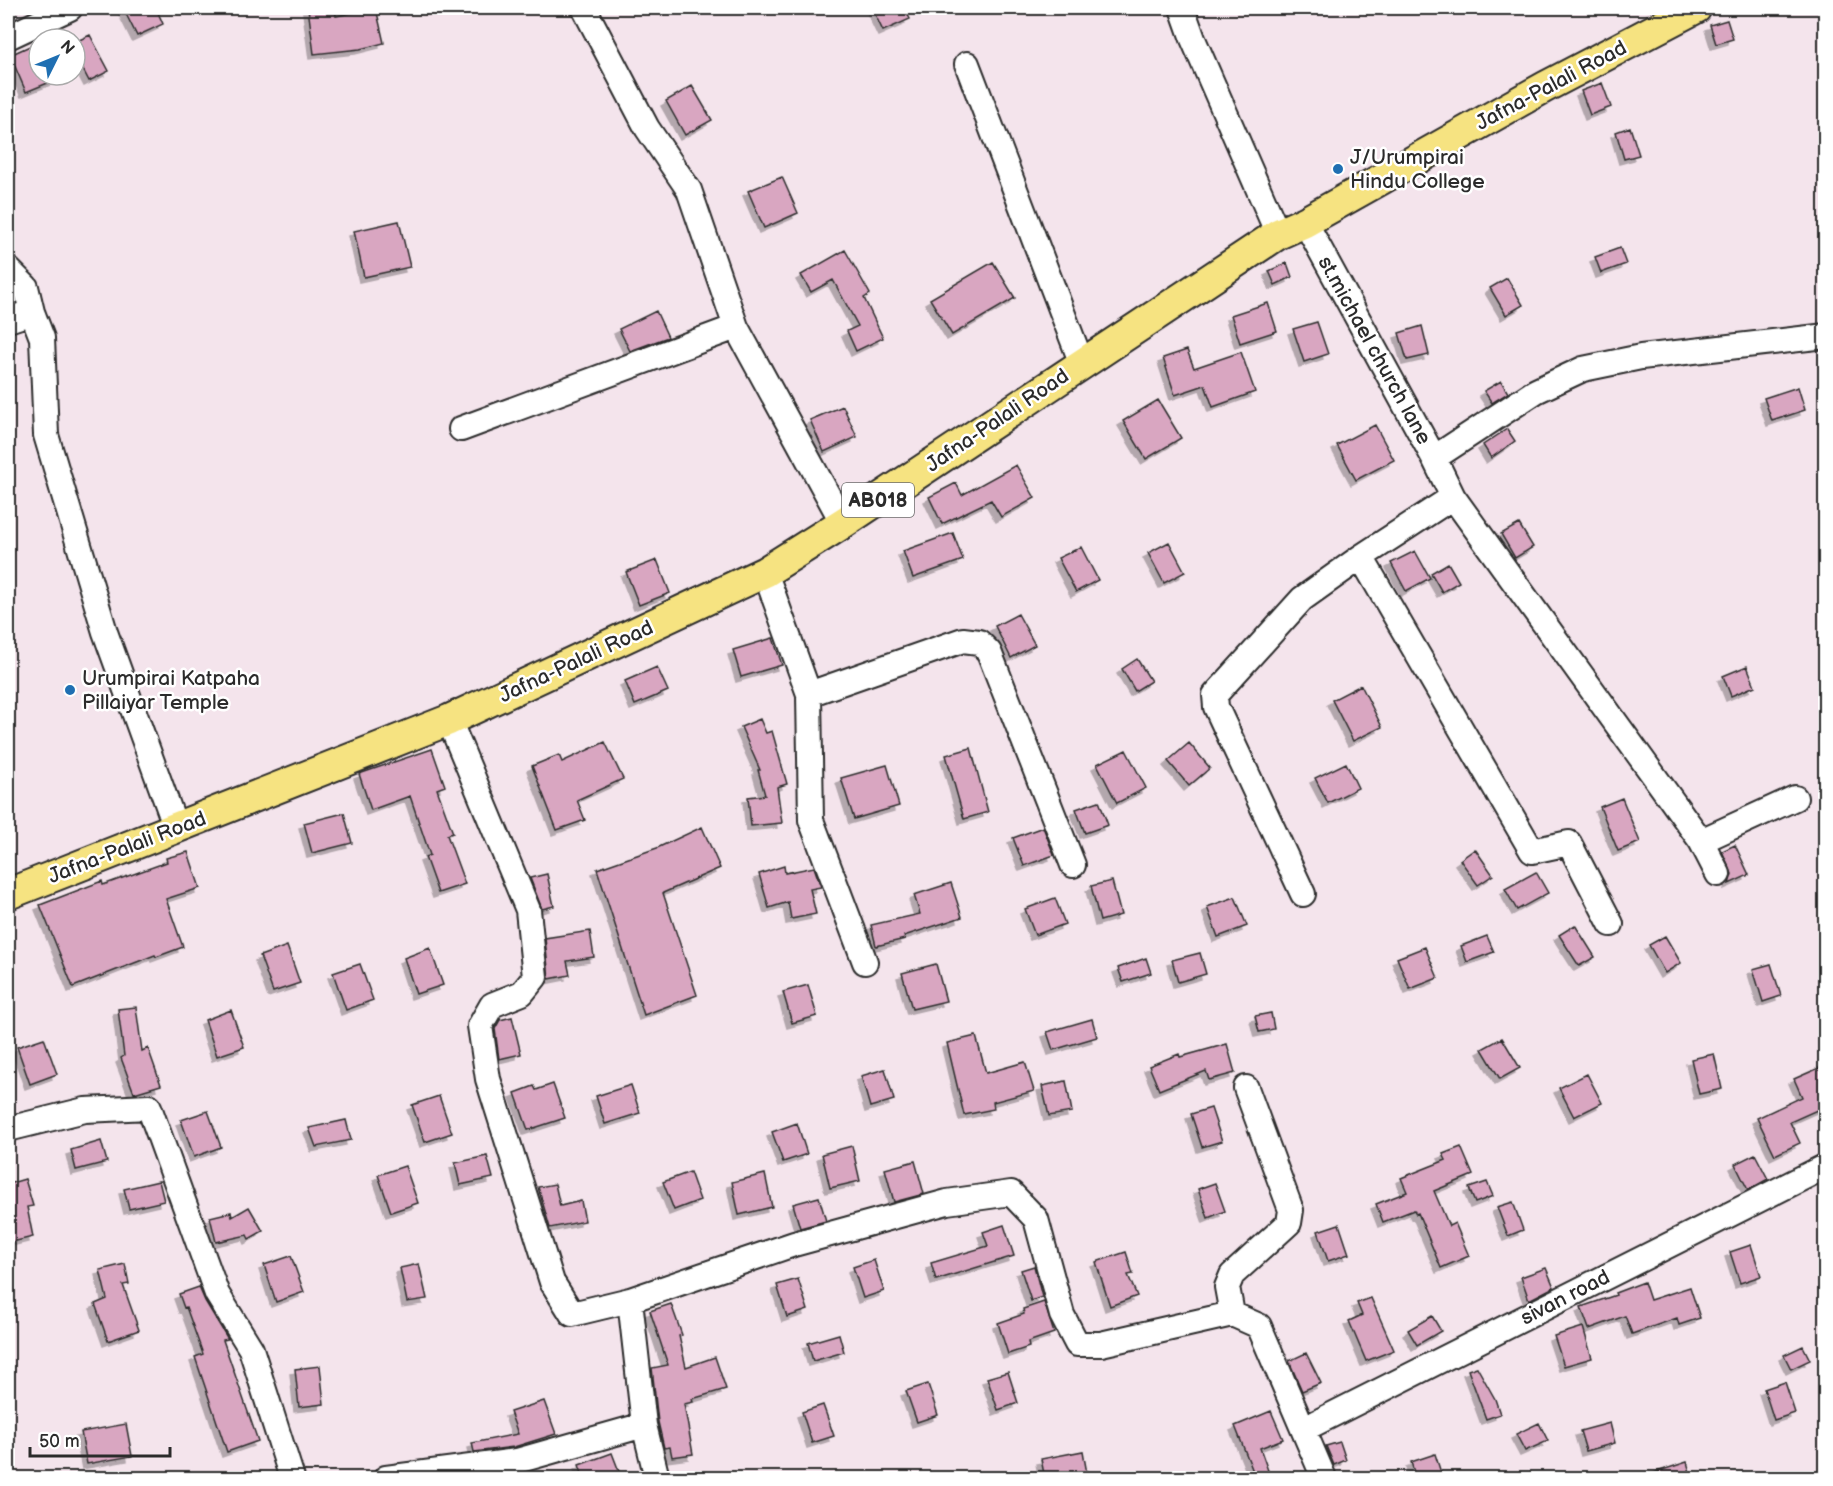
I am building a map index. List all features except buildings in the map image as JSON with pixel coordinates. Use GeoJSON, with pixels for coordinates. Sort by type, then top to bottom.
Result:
{"type":"FeatureCollection","features":[{"type":"Feature","properties":{"kind":"main road","name":"Jafna-Palali Road"},"geometry":{"type":"LineString","coordinates":[[8,894],[449,720],[765,572],[843,523],[1278,234],[1305,222],[1545,87],[1696,8]]}},
{"type":"Feature","properties":{"kind":"street"},"geometry":{"type":"LineString","coordinates":[[8,37],[70,8]]}},
{"type":"Feature","properties":{"kind":"street"},"geometry":{"type":"LineString","coordinates":[[584,8],[647,128],[689,190],[736,327],[843,523]]}},
{"type":"Feature","properties":{"kind":"street"},"geometry":{"type":"LineString","coordinates":[[1182,8],[1193,39],[1278,234]]}},
{"type":"Feature","properties":{"kind":"street"},"geometry":{"type":"LineString","coordinates":[[968,64],[1082,364]]}},
{"type":"Feature","properties":{"kind":"street","name":"st.michael church lane"},"geometry":{"type":"LineString","coordinates":[[1305,222],[1434,458],[1536,391],[1583,369],[1641,357],[1826,336]]}},
{"type":"Feature","properties":{"kind":"street"},"geometry":{"type":"LineString","coordinates":[[8,269],[26,287],[42,338],[46,435],[105,632],[176,828]]}},
{"type":"Feature","properties":{"kind":"street"},"geometry":{"type":"LineString","coordinates":[[8,320],[32,312]]}},
{"type":"Feature","properties":{"kind":"street"},"geometry":{"type":"LineString","coordinates":[[461,429],[736,327]]}},
{"type":"Feature","properties":{"kind":"street"},"geometry":{"type":"LineString","coordinates":[[1434,458],[1453,497],[1701,841],[1718,874]]}},
{"type":"Feature","properties":{"kind":"street"},"geometry":{"type":"LineString","coordinates":[[1303,894],[1216,707],[1215,695],[1302,599],[1453,497]]}},
{"type":"Feature","properties":{"kind":"street"},"geometry":{"type":"LineString","coordinates":[[1361,557],[1532,851],[1569,843],[1611,924]]}},
{"type":"Feature","properties":{"kind":"street"},"geometry":{"type":"LineString","coordinates":[[765,572],[809,694],[811,820],[866,962]]}},
{"type":"Feature","properties":{"kind":"street"},"geometry":{"type":"LineString","coordinates":[[809,694],[963,640],[979,642],[989,652],[1073,865]]}},
{"type":"Feature","properties":{"kind":"street"},"geometry":{"type":"LineString","coordinates":[[449,720],[528,910],[535,977],[522,993],[492,1005],[480,1026],[488,1079],[552,1282],[572,1314],[630,1300],[794,1244],[947,1202],[1011,1193],[1036,1219],[1062,1315],[1077,1344],[1101,1344],[1232,1314],[1259,1326],[1324,1479]]}},
{"type":"Feature","properties":{"kind":"street"},"geometry":{"type":"LineString","coordinates":[[1701,841],[1795,798]]}},
{"type":"Feature","properties":{"kind":"street"},"geometry":{"type":"LineString","coordinates":[[1232,1314],[1227,1287],[1232,1275],[1289,1223],[1291,1210],[1246,1088]]}},
{"type":"Feature","properties":{"kind":"street"},"geometry":{"type":"LineString","coordinates":[[8,1129],[85,1110],[149,1107],[217,1294],[251,1349],[292,1479]]}},
{"type":"Feature","properties":{"kind":"street","name":"sivan road"},"geometry":{"type":"LineString","coordinates":[[1304,1429],[1826,1166]]}},
{"type":"Feature","properties":{"kind":"street"},"geometry":{"type":"LineString","coordinates":[[630,1300],[644,1425],[657,1479]]}},
{"type":"Feature","properties":{"kind":"street"},"geometry":{"type":"LineString","coordinates":[[386,1479],[517,1461],[644,1425]]}},
{"type":"Feature","properties":{"kind":"place","name":"J/Urumpirai Hindu College"},"geometry":{"type":"Point","coordinates":[1338,169]}},
{"type":"Feature","properties":{"kind":"place","name":"Urumpirai Katpaha Pillaiyar Temple"},"geometry":{"type":"Point","coordinates":[70,690]}}]}
